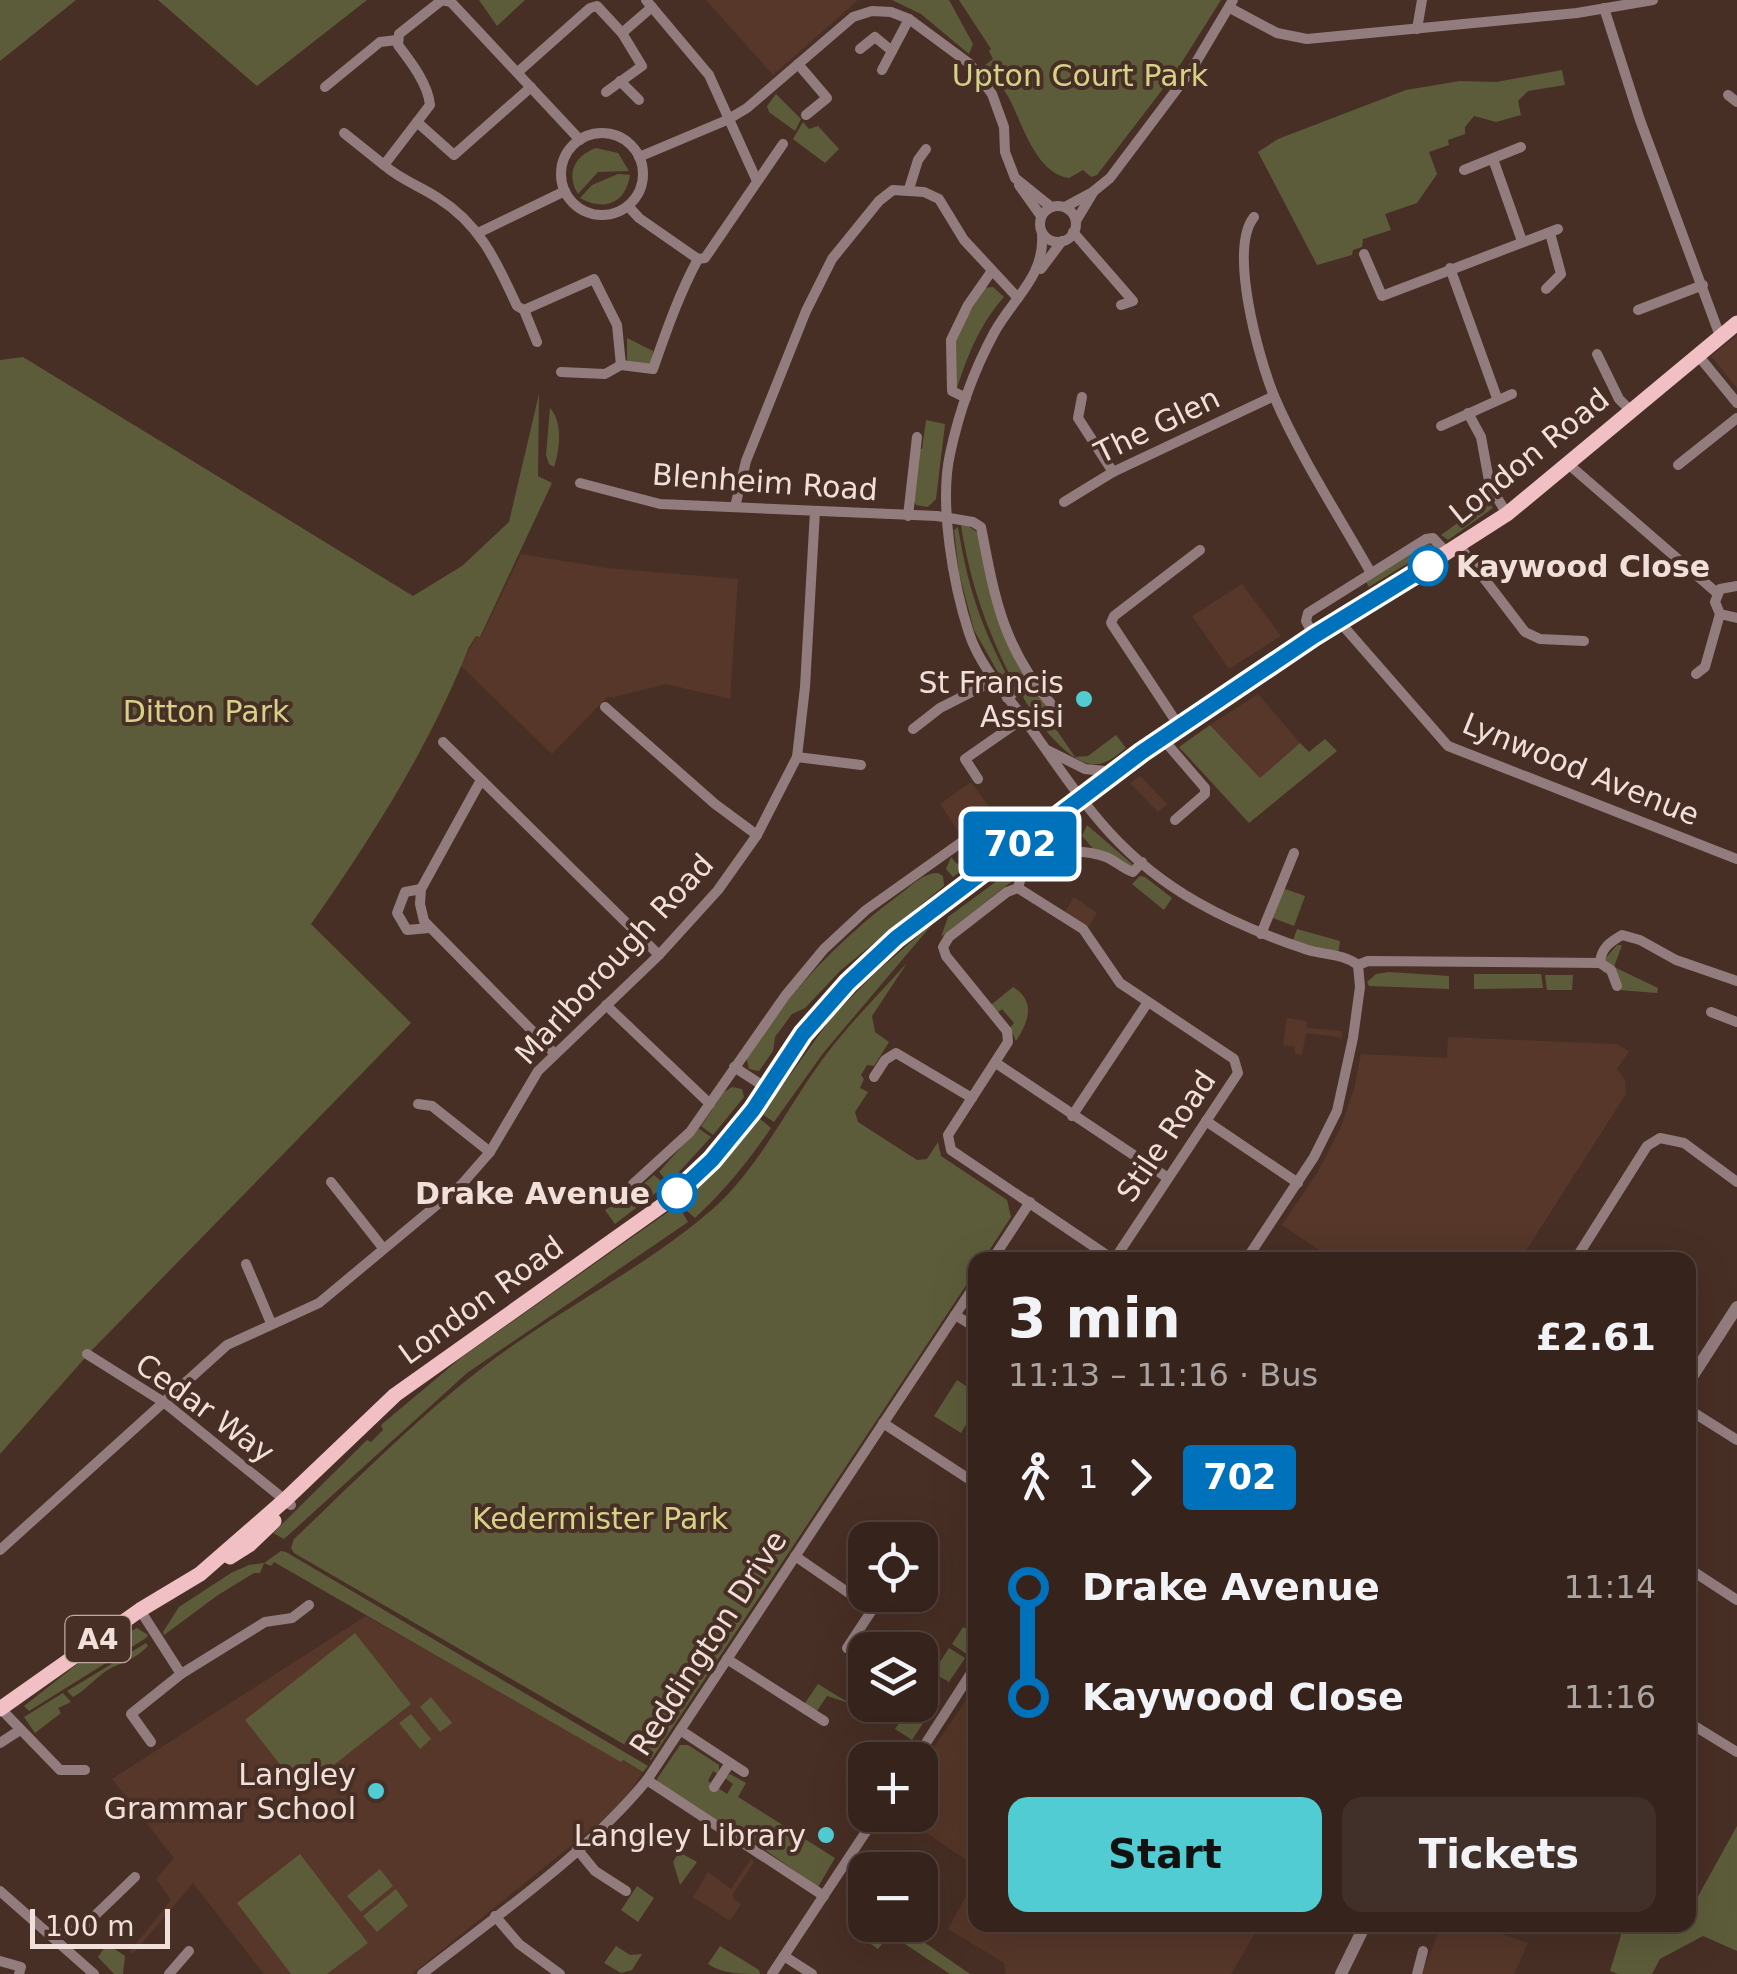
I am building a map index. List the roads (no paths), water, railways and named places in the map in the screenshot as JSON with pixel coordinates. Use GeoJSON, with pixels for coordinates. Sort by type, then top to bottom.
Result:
{"type":"FeatureCollection","features":[{"type":"Feature","properties":{"kind":"main road","name":"London Road"},"geometry":{"type":"LineString","coordinates":[[140,1610],[250,1545],[288,1502],[323,1476],[332,1455],[394,1395],[672,1199],[712,1160],[768,1089],[803,1034],[848,983],[896,938],[1179,726],[1507,514],[1737,323]]}},
{"type":"Feature","properties":{"kind":"main road","name":"A4"},"geometry":{"type":"LineString","coordinates":[[0,1709],[140,1610]]}},
{"type":"Feature","properties":{"kind":"street"},"geometry":{"type":"LineString","coordinates":[[326,88],[380,42],[396,40],[442,0],[451,2],[580,140]]}},
{"type":"Feature","properties":{"kind":"street"},"geometry":{"type":"LineString","coordinates":[[1417,29],[1422,0]]}},
{"type":"Feature","properties":{"kind":"street"},"geometry":{"type":"LineString","coordinates":[[1015,178],[1050,207],[1065,207],[1094,191],[1110,178],[1192,69],[1232,4],[1277,33],[1306,38],[1417,29],[1576,6],[1604,8],[1654,0]]}},
{"type":"Feature","properties":{"kind":"street"},"geometry":{"type":"LineString","coordinates":[[518,72],[600,3],[642,66],[606,92]]}},
{"type":"Feature","properties":{"kind":"street"},"geometry":{"type":"LineString","coordinates":[[622,33],[649,4],[708,74],[756,179]]}},
{"type":"Feature","properties":{"kind":"street"},"geometry":{"type":"LineString","coordinates":[[1604,8],[1640,120],[1720,336]]}},
{"type":"Feature","properties":{"kind":"street"},"geometry":{"type":"LineString","coordinates":[[639,157],[748,108],[853,17],[872,11],[891,12],[909,19],[970,64],[992,94],[1015,178],[1031,207],[1041,216],[1043,248],[1036,275]]}},
{"type":"Feature","properties":{"kind":"street"},"geometry":{"type":"LineString","coordinates":[[882,70],[909,19]]}},
{"type":"Feature","properties":{"kind":"street"},"geometry":{"type":"LineString","coordinates":[[860,50],[875,37],[892,51]]}},
{"type":"Feature","properties":{"kind":"street"},"geometry":{"type":"LineString","coordinates":[[384,165],[430,105],[430,98],[396,40]]}},
{"type":"Feature","properties":{"kind":"street"},"geometry":{"type":"LineString","coordinates":[[798,64],[827,98],[806,115]]}},
{"type":"Feature","properties":{"kind":"street"},"geometry":{"type":"LineString","coordinates":[[620,81],[639,100]]}},
{"type":"Feature","properties":{"kind":"street"},"geometry":{"type":"LineString","coordinates":[[417,122],[454,155],[531,87]]}},
{"type":"Feature","properties":{"kind":"street"},"geometry":{"type":"LineString","coordinates":[[344,133],[402,180],[439,198],[478,232],[489,246],[516,306],[524,310],[537,342]]}},
{"type":"Feature","properties":{"kind":"street"},"geometry":{"type":"LineString","coordinates":[[592,134],[620,138],[639,157],[641,188],[628,206],[618,212],[594,214],[573,203],[562,180],[565,158],[580,140],[592,134]]}},
{"type":"Feature","properties":{"kind":"street"},"geometry":{"type":"LineString","coordinates":[[628,206],[698,259],[705,258],[783,144]]}},
{"type":"Feature","properties":{"kind":"street"},"geometry":{"type":"LineString","coordinates":[[1464,170],[1521,148]]}},
{"type":"Feature","properties":{"kind":"street"},"geometry":{"type":"LineString","coordinates":[[909,189],[918,160],[926,149]]}},
{"type":"Feature","properties":{"kind":"street"},"geometry":{"type":"LineString","coordinates":[[1493,160],[1522,241]]}},
{"type":"Feature","properties":{"kind":"street"},"geometry":{"type":"LineString","coordinates":[[736,507],[746,461],[806,311],[832,259],[879,201],[893,190],[909,189],[939,199],[964,240],[1018,298]]}},
{"type":"Feature","properties":{"kind":"street"},"geometry":{"type":"LineString","coordinates":[[478,232],[565,191]]}},
{"type":"Feature","properties":{"kind":"street"},"geometry":{"type":"LineString","coordinates":[[1094,191],[1074,227],[996,328],[966,398],[949,458],[948,520],[953,570],[970,637],[995,680],[1108,834],[1192,900],[1261,934],[1313,952],[1350,959],[1358,965],[1360,987],[1347,1078],[1337,1112],[1298,1183],[1251,1252]]}},
{"type":"Feature","properties":{"kind":"street"},"geometry":{"type":"LineString","coordinates":[[1041,216],[1050,207]]}},
{"type":"Feature","properties":{"kind":"street"},"geometry":{"type":"LineString","coordinates":[[1065,207],[1074,227],[1134,301],[1121,305]]}},
{"type":"Feature","properties":{"kind":"street"},"geometry":{"type":"LineString","coordinates":[[1254,217],[1246,226],[1241,265],[1274,396],[1371,573]]}},
{"type":"Feature","properties":{"kind":"street"},"geometry":{"type":"LineString","coordinates":[[1364,254],[1382,296],[1554,231],[1558,280]]}},
{"type":"Feature","properties":{"kind":"street"},"geometry":{"type":"LineString","coordinates":[[1042,234],[1052,241],[1062,241]]}},
{"type":"Feature","properties":{"kind":"street"},"geometry":{"type":"LineString","coordinates":[[562,372],[604,374],[620,365],[653,369],[681,289],[698,259]]}},
{"type":"Feature","properties":{"kind":"street"},"geometry":{"type":"LineString","coordinates":[[1450,268],[1498,398]]}},
{"type":"Feature","properties":{"kind":"street"},"geometry":{"type":"LineString","coordinates":[[966,398],[952,390],[950,340],[991,272]]}},
{"type":"Feature","properties":{"kind":"street"},"geometry":{"type":"LineString","coordinates":[[524,310],[594,279],[618,326],[620,365]]}},
{"type":"Feature","properties":{"kind":"street"},"geometry":{"type":"LineString","coordinates":[[1558,280],[1574,284]]}},
{"type":"Feature","properties":{"kind":"street"},"geometry":{"type":"LineString","coordinates":[[1546,289],[1558,280]]}},
{"type":"Feature","properties":{"kind":"street"},"geometry":{"type":"LineString","coordinates":[[1638,310],[1703,286]]}},
{"type":"Feature","properties":{"kind":"street"},"geometry":{"type":"LineString","coordinates":[[1597,354],[1619,399],[1630,410]]}},
{"type":"Feature","properties":{"kind":"street"},"geometry":{"type":"LineString","coordinates":[[1697,354],[1737,403]]}},
{"type":"Feature","properties":{"kind":"street"},"geometry":{"type":"LineString","coordinates":[[1441,426],[1512,394]]}},
{"type":"Feature","properties":{"kind":"street"},"geometry":{"type":"LineString","coordinates":[[1082,396],[1078,418],[1113,472]]}},
{"type":"Feature","properties":{"kind":"street","name":"The Glen"},"geometry":{"type":"LineString","coordinates":[[1064,502],[1113,472],[1274,396]]}},
{"type":"Feature","properties":{"kind":"street"},"geometry":{"type":"LineString","coordinates":[[1468,412],[1481,438],[1490,486],[1507,514]]}},
{"type":"Feature","properties":{"kind":"street"},"geometry":{"type":"LineString","coordinates":[[1678,465],[1737,418]]}},
{"type":"Feature","properties":{"kind":"street"},"geometry":{"type":"LineString","coordinates":[[908,516],[917,437]]}},
{"type":"Feature","properties":{"kind":"street"},"geometry":{"type":"LineString","coordinates":[[1567,463],[1717,594]]}},
{"type":"Feature","properties":{"kind":"street","name":"Blenheim Road"},"geometry":{"type":"LineString","coordinates":[[580,483],[660,504],[948,520]]}},
{"type":"Feature","properties":{"kind":"street","name":"Marlborough Road"},"geometry":{"type":"LineString","coordinates":[[0,1550],[227,1345],[319,1303],[462,1184],[490,1152],[538,1071],[659,955],[718,890],[757,836],[797,757],[815,511]]}},
{"type":"Feature","properties":{"kind":"street"},"geometry":{"type":"LineString","coordinates":[[948,520],[973,522],[981,528],[996,608],[1014,652],[1052,705]]}},
{"type":"Feature","properties":{"kind":"street"},"geometry":{"type":"LineString","coordinates":[[1314,636],[1306,621],[1308,613],[1433,538],[1454,550],[1525,632],[1540,638],[1584,641]]}},
{"type":"Feature","properties":{"kind":"street"},"geometry":{"type":"LineString","coordinates":[[1179,726],[1112,622],[1114,616],[1200,550]]}},
{"type":"Feature","properties":{"kind":"street"},"geometry":{"type":"LineString","coordinates":[[1696,674],[1705,667],[1720,614],[1714,602],[1717,594],[1725,586],[1737,586]]}},
{"type":"Feature","properties":{"kind":"street"},"geometry":{"type":"LineString","coordinates":[[1720,614],[1737,618]]}},
{"type":"Feature","properties":{"kind":"street","name":"Lynwood Avenue"},"geometry":{"type":"LineString","coordinates":[[1338,620],[1448,746],[1737,859]]}},
{"type":"Feature","properties":{"kind":"street"},"geometry":{"type":"LineString","coordinates":[[913,729],[940,708],[995,680]]}},
{"type":"Feature","properties":{"kind":"street"},"geometry":{"type":"LineString","coordinates":[[1008,698],[1031,680]]}},
{"type":"Feature","properties":{"kind":"street"},"geometry":{"type":"LineString","coordinates":[[605,708],[757,836]]}},
{"type":"Feature","properties":{"kind":"street"},"geometry":{"type":"LineString","coordinates":[[978,779],[964,759],[1024,718]]}},
{"type":"Feature","properties":{"kind":"street"},"geometry":{"type":"LineString","coordinates":[[1162,738],[1205,788],[1205,794],[1175,820]]}},
{"type":"Feature","properties":{"kind":"street"},"geometry":{"type":"LineString","coordinates":[[442,742],[659,955]]}},
{"type":"Feature","properties":{"kind":"street"},"geometry":{"type":"LineString","coordinates":[[1041,747],[1085,770],[1116,772]]}},
{"type":"Feature","properties":{"kind":"street"},"geometry":{"type":"LineString","coordinates":[[797,757],[861,765]]}},
{"type":"Feature","properties":{"kind":"street"},"geometry":{"type":"LineString","coordinates":[[481,780],[421,889],[420,904],[429,928],[554,1053]]}},
{"type":"Feature","properties":{"kind":"street"},"geometry":{"type":"LineString","coordinates":[[633,1184],[690,1132],[814,961],[866,910],[980,829],[1001,858]]}},
{"type":"Feature","properties":{"kind":"street"},"geometry":{"type":"LineString","coordinates":[[1102,1252],[951,1150],[948,1135],[1008,1042],[1006,1031],[943,947],[949,938],[1018,888],[1023,870],[1047,856],[1080,851],[1110,858],[1134,872],[1142,862]]}},
{"type":"Feature","properties":{"kind":"street"},"geometry":{"type":"LineString","coordinates":[[1261,934],[1294,853]]}},
{"type":"Feature","properties":{"kind":"street","name":"Stile Road"},"geometry":{"type":"LineString","coordinates":[[1018,888],[1083,929],[1120,983],[1234,1059],[1238,1073],[1119,1252]]}},
{"type":"Feature","properties":{"kind":"street"},"geometry":{"type":"LineString","coordinates":[[421,889],[405,892],[396,913],[408,930],[429,928]]}},
{"type":"Feature","properties":{"kind":"street"},"geometry":{"type":"LineString","coordinates":[[1600,964],[1607,944],[1622,935],[1737,982]]}},
{"type":"Feature","properties":{"kind":"street"},"geometry":{"type":"LineString","coordinates":[[1358,965],[1368,961],[1600,964],[1611,970],[1617,986]]}},
{"type":"Feature","properties":{"kind":"street"},"geometry":{"type":"LineString","coordinates":[[1072,1116],[1148,1002]]}},
{"type":"Feature","properties":{"kind":"street"},"geometry":{"type":"LineString","coordinates":[[606,1005],[710,1104]]}},
{"type":"Feature","properties":{"kind":"street"},"geometry":{"type":"LineString","coordinates":[[1711,1012],[1737,1022]]}},
{"type":"Feature","properties":{"kind":"street"},"geometry":{"type":"LineString","coordinates":[[874,1077],[885,1060],[896,1053],[972,1098]]}},
{"type":"Feature","properties":{"kind":"street"},"geometry":{"type":"LineString","coordinates":[[996,1063],[1168,1178]]}},
{"type":"Feature","properties":{"kind":"street"},"geometry":{"type":"LineString","coordinates":[[734,1067],[768,1089]]}},
{"type":"Feature","properties":{"kind":"street"},"geometry":{"type":"LineString","coordinates":[[418,1104],[432,1106],[490,1152]]}},
{"type":"Feature","properties":{"kind":"street"},"geometry":{"type":"LineString","coordinates":[[1206,1122],[1298,1183]]}},
{"type":"Feature","properties":{"kind":"street"},"geometry":{"type":"LineString","coordinates":[[1580,1252],[1647,1146],[1660,1138],[1684,1143],[1737,1182]]}},
{"type":"Feature","properties":{"kind":"street"},"geometry":{"type":"LineString","coordinates":[[331,1182],[383,1248]]}},
{"type":"Feature","properties":{"kind":"street"},"geometry":{"type":"LineString","coordinates":[[997,1252],[1030,1202]]}},
{"type":"Feature","properties":{"kind":"street"},"geometry":{"type":"LineString","coordinates":[[246,1264],[272,1323]]}},
{"type":"Feature","properties":{"kind":"street","name":"Reddington Drive"},"geometry":{"type":"LineString","coordinates":[[422,1974],[628,1804],[968,1296]]}},
{"type":"Feature","properties":{"kind":"street"},"geometry":{"type":"LineString","coordinates":[[1696,1371],[1737,1307]]}},
{"type":"Feature","properties":{"kind":"street"},"geometry":{"type":"LineString","coordinates":[[956,1314],[968,1322]]}},
{"type":"Feature","properties":{"kind":"street","name":"Cedar Way"},"geometry":{"type":"LineString","coordinates":[[86,1354],[165,1403],[288,1502]]}},
{"type":"Feature","properties":{"kind":"street"},"geometry":{"type":"LineString","coordinates":[[1696,1414],[1737,1440]]}},
{"type":"Feature","properties":{"kind":"street"},"geometry":{"type":"LineString","coordinates":[[883,1424],[968,1479]]}},
{"type":"Feature","properties":{"kind":"street"},"geometry":{"type":"LineString","coordinates":[[795,1556],[848,1592]]}},
{"type":"Feature","properties":{"kind":"street"},"geometry":{"type":"LineString","coordinates":[[1696,1573],[1737,1600]]}},
{"type":"Feature","properties":{"kind":"street"},"geometry":{"type":"LineString","coordinates":[[151,1742],[131,1714],[181,1674],[265,1622],[292,1618],[309,1605]]}},
{"type":"Feature","properties":{"kind":"street"},"geometry":{"type":"LineString","coordinates":[[140,1610],[181,1674]]}},
{"type":"Feature","properties":{"kind":"street"},"geometry":{"type":"LineString","coordinates":[[847,1648],[870,1612]]}},
{"type":"Feature","properties":{"kind":"street"},"geometry":{"type":"LineString","coordinates":[[727,1659],[824,1721]]}},
{"type":"Feature","properties":{"kind":"street"},"geometry":{"type":"LineString","coordinates":[[927,1742],[968,1679]]}},
{"type":"Feature","properties":{"kind":"street"},"geometry":{"type":"LineString","coordinates":[[0,1709],[60,1770],[85,1770]]}},
{"type":"Feature","properties":{"kind":"street"},"geometry":{"type":"LineString","coordinates":[[1696,1727],[1737,1752]]}},
{"type":"Feature","properties":{"kind":"street"},"geometry":{"type":"LineString","coordinates":[[0,1743],[20,1730]]}},
{"type":"Feature","properties":{"kind":"street"},"geometry":{"type":"LineString","coordinates":[[680,1730],[744,1772]]}},
{"type":"Feature","properties":{"kind":"street"},"geometry":{"type":"LineString","coordinates":[[714,1786],[730,1763]]}},
{"type":"Feature","properties":{"kind":"street"},"geometry":{"type":"LineString","coordinates":[[647,1780],[824,1896]]}},
{"type":"Feature","properties":{"kind":"street"},"geometry":{"type":"LineString","coordinates":[[772,1974],[866,1832]]}},
{"type":"Feature","properties":{"kind":"street"},"geometry":{"type":"LineString","coordinates":[[577,1849],[595,1871],[626,1891]]}},
{"type":"Feature","properties":{"kind":"street"},"geometry":{"type":"LineString","coordinates":[[51,1936],[82,1928],[135,1877]]}},
{"type":"Feature","properties":{"kind":"street"},"geometry":{"type":"LineString","coordinates":[[0,1891],[94,1974]]}},
{"type":"Feature","properties":{"kind":"street"},"geometry":{"type":"LineString","coordinates":[[496,1916],[519,1944],[560,1974]]}},
{"type":"Feature","properties":{"kind":"street"},"geometry":{"type":"LineString","coordinates":[[1341,1974],[1361,1932]]}},
{"type":"Feature","properties":{"kind":"street"},"geometry":{"type":"LineString","coordinates":[[169,1974],[190,1951]]}},
{"type":"Feature","properties":{"kind":"street"},"geometry":{"type":"LineString","coordinates":[[1417,1974],[1423,1951]]}},
{"type":"Feature","properties":{"kind":"street"},"geometry":{"type":"LineString","coordinates":[[784,1956],[812,1974]]}},
{"type":"Feature","properties":{"kind":"street"},"geometry":{"type":"LineString","coordinates":[[0,1961],[20,1967],[19,1974]]}},
{"type":"Feature","properties":{"kind":"place","name":"Kaywood Close"},"geometry":{"type":"Point","coordinates":[1428,566]}},
{"type":"Feature","properties":{"kind":"place","name":"St Francis Assisi"},"geometry":{"type":"Point","coordinates":[1084,699]}},
{"type":"Feature","properties":{"kind":"place","name":"Drake Avenue"},"geometry":{"type":"Point","coordinates":[677,1193]}},
{"type":"Feature","properties":{"kind":"place","name":"Langley Grammar School"},"geometry":{"type":"Point","coordinates":[376,1791]}},
{"type":"Feature","properties":{"kind":"place","name":"Langley Library"},"geometry":{"type":"Point","coordinates":[826,1835]}},
{"type":"Feature","properties":{"kind":"park label","name":"Upton Court Park"},"geometry":{"type":"Point","coordinates":[1080,75]}},
{"type":"Feature","properties":{"kind":"park label","name":"Ditton Park"},"geometry":{"type":"Point","coordinates":[206,711]}},
{"type":"Feature","properties":{"kind":"park label","name":"Kedermister Park"},"geometry":{"type":"Point","coordinates":[600,1518]}}]}
